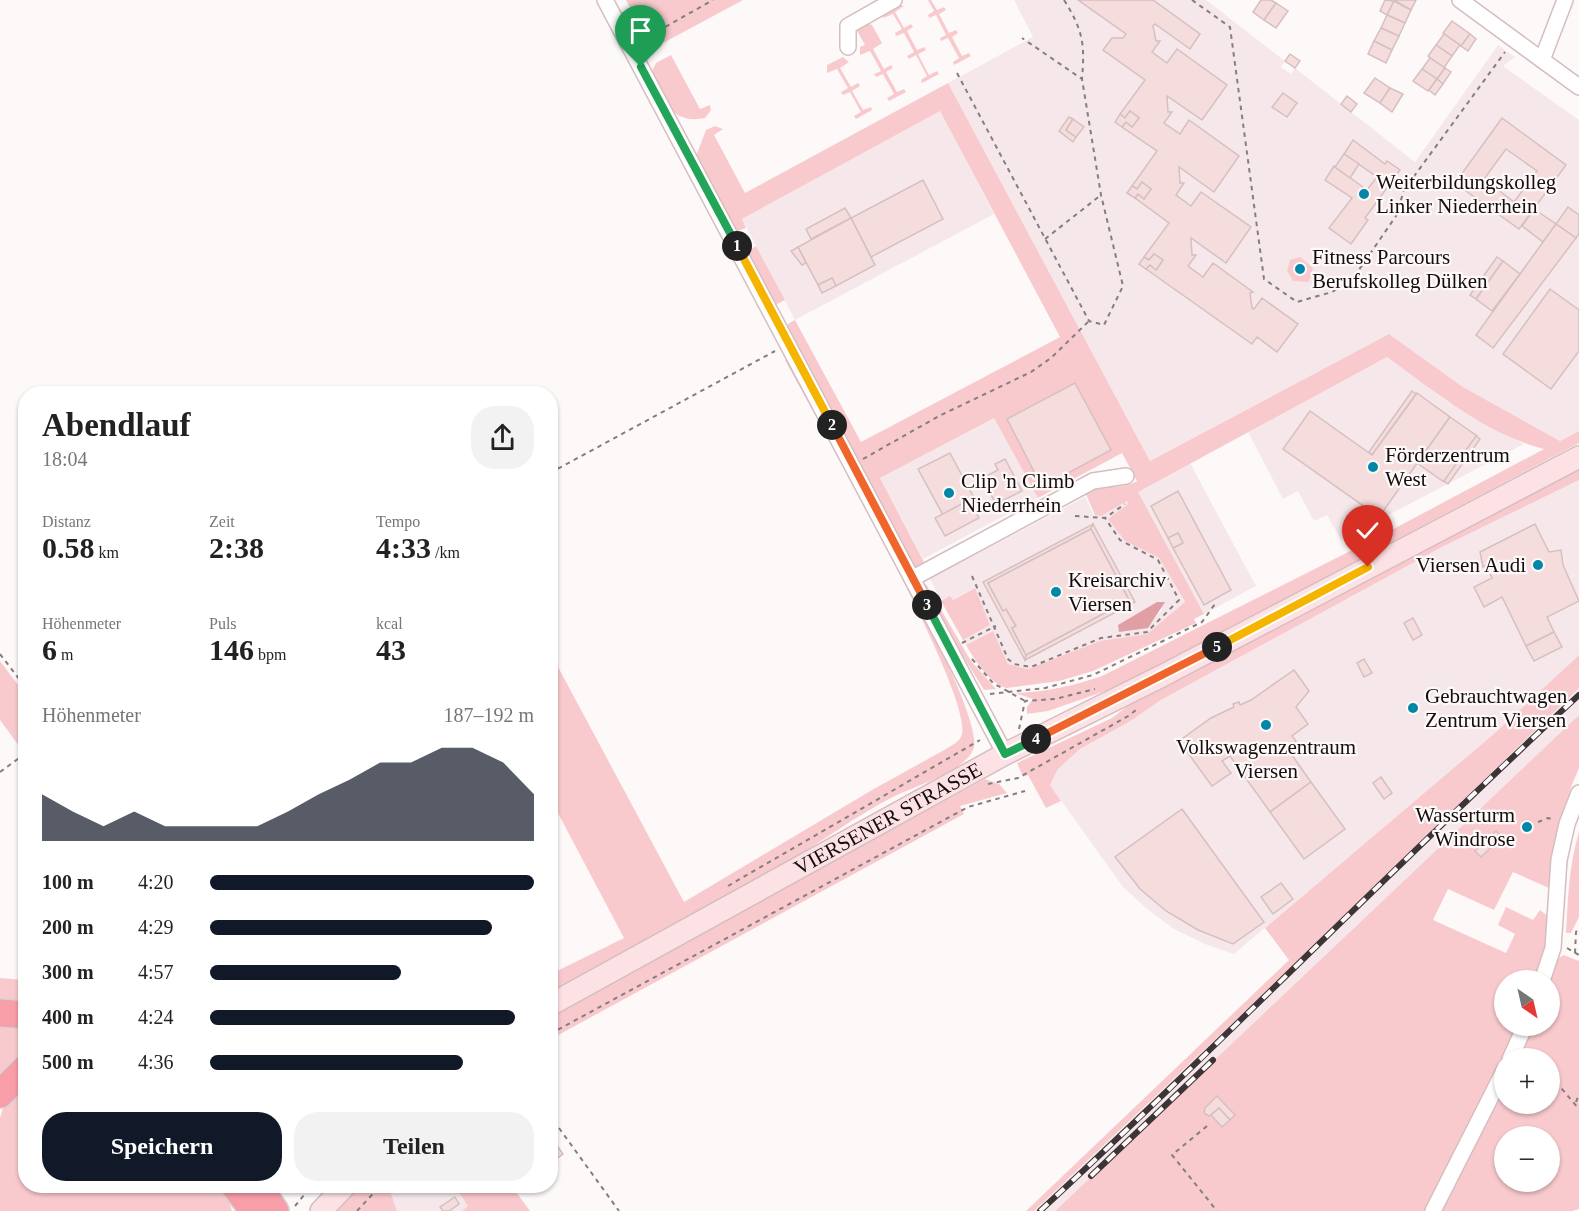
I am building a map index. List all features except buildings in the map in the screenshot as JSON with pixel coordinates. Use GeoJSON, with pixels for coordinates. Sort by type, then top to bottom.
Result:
{"type":"FeatureCollection","features":[{"type":"Feature","properties":{"kind":"highway"},"geometry":{"type":"LineString","coordinates":[[0,1013],[18,1014]]}},
{"type":"Feature","properties":{"kind":"highway"},"geometry":{"type":"LineString","coordinates":[[0,1094],[18,1076]]}},
{"type":"Feature","properties":{"kind":"highway"},"geometry":{"type":"LineString","coordinates":[[234,1193],[238,1211]]}},
{"type":"Feature","properties":{"kind":"highway"},"geometry":{"type":"LineString","coordinates":[[239,1193],[254,1211]]}},
{"type":"Feature","properties":{"kind":"highway"},"geometry":{"type":"LineString","coordinates":[[263,1193],[275,1211]]}},
{"type":"Feature","properties":{"kind":"main road","name":"VIERSENER STRASSE"},"geometry":{"type":"LineString","coordinates":[[558,1001],[1005,754],[1162,676],[1579,457]]}},
{"type":"Feature","properties":{"kind":"main road"},"geometry":{"type":"LineString","coordinates":[[321,1211],[338,1193]]}},
{"type":"Feature","properties":{"kind":"street"},"geometry":{"type":"LineString","coordinates":[[605,0],[1005,754]]}},
{"type":"Feature","properties":{"kind":"street"},"geometry":{"type":"LineString","coordinates":[[848,47],[848,26],[894,0]]}},
{"type":"Feature","properties":{"kind":"street"},"geometry":{"type":"LineString","coordinates":[[1460,0],[1579,87]]}},
{"type":"Feature","properties":{"kind":"street"},"geometry":{"type":"LineString","coordinates":[[1542,60],[1565,0]]}},
{"type":"Feature","properties":{"kind":"street"},"geometry":{"type":"LineString","coordinates":[[913,578],[1093,481],[1126,476]]}},
{"type":"Feature","properties":{"kind":"street"},"geometry":{"type":"LineString","coordinates":[[1546,970],[1553,948],[1558,860],[1567,824],[1579,793]]}},
{"type":"Feature","properties":{"kind":"street"},"geometry":{"type":"LineString","coordinates":[[1433,1211],[1494,1091]]}},
{"type":"Feature","properties":{"kind":"path"},"geometry":{"type":"LineString","coordinates":[[630,46],[713,0]]}},
{"type":"Feature","properties":{"kind":"path"},"geometry":{"type":"LineString","coordinates":[[957,73],[1089,321],[1104,325],[1123,286],[1101,195],[1082,79],[1085,48],[1080,27],[1064,0]]}},
{"type":"Feature","properties":{"kind":"path"},"geometry":{"type":"LineString","coordinates":[[1192,0],[1230,27],[1264,279],[1297,302],[1332,292],[1352,280],[1396,216],[1404,190],[1515,41]]}},
{"type":"Feature","properties":{"kind":"path"},"geometry":{"type":"LineString","coordinates":[[1022,38],[1082,79]]}},
{"type":"Feature","properties":{"kind":"path"},"geometry":{"type":"LineString","coordinates":[[1045,239],[1101,195]]}},
{"type":"Feature","properties":{"kind":"path"},"geometry":{"type":"LineString","coordinates":[[853,464],[939,416],[1031,372],[1051,358],[1089,321]]}},
{"type":"Feature","properties":{"kind":"path"},"geometry":{"type":"LineString","coordinates":[[558,469],[789,343]]}},
{"type":"Feature","properties":{"kind":"path"},"geometry":{"type":"LineString","coordinates":[[1074,516],[1105,518],[1125,504]]}},
{"type":"Feature","properties":{"kind":"path"},"geometry":{"type":"LineString","coordinates":[[972,576],[996,626],[1008,659],[1028,668],[1101,638],[1147,632],[1179,600],[1158,560],[1120,540],[1105,518]]}},
{"type":"Feature","properties":{"kind":"path"},"geometry":{"type":"LineString","coordinates":[[976,698],[994,692],[1045,688],[1093,675],[1202,622],[1215,604]]}},
{"type":"Feature","properties":{"kind":"path"},"geometry":{"type":"LineString","coordinates":[[962,643],[996,626]]}},
{"type":"Feature","properties":{"kind":"path"},"geometry":{"type":"LineString","coordinates":[[0,654],[18,678]]}},
{"type":"Feature","properties":{"kind":"path"},"geometry":{"type":"LineString","coordinates":[[0,772],[18,759]]}},
{"type":"Feature","properties":{"kind":"path"},"geometry":{"type":"LineString","coordinates":[[558,1030],[968,807],[1025,791]]}},
{"type":"Feature","properties":{"kind":"path"},"geometry":{"type":"LineString","coordinates":[[1577,954],[1576,932],[1579,927]]}},
{"type":"Feature","properties":{"kind":"path"},"geometry":{"type":"LineString","coordinates":[[1564,946],[1577,954]]}},
{"type":"Feature","properties":{"kind":"path"},"geometry":{"type":"LineString","coordinates":[[1560,1086],[1579,1109]]}},
{"type":"Feature","properties":{"kind":"path"},"geometry":{"type":"LineString","coordinates":[[1576,1103],[1579,1094]]}},
{"type":"Feature","properties":{"kind":"path"},"geometry":{"type":"LineString","coordinates":[[1207,1126],[1172,1155],[1217,1211]]}},
{"type":"Feature","properties":{"kind":"path"},"geometry":{"type":"LineString","coordinates":[[559,1128],[619,1211]]}},
{"type":"Feature","properties":{"kind":"path"},"geometry":{"type":"LineString","coordinates":[[291,1211],[304,1193]]}},
{"type":"Feature","properties":{"kind":"path"},"geometry":{"type":"LineString","coordinates":[[357,1211],[374,1193]]}},
{"type":"Feature","properties":{"kind":"shaded area"},"geometry":{"type":"Polygon","coordinates":[[[626,0],[743,0],[652,49],[626,0]]]}},
{"type":"Feature","properties":{"kind":"shaded area"},"geometry":{"type":"Polygon","coordinates":[[[928,0],[931,0],[937,10],[944,7],[946,10],[939,14],[949,33],[956,30],[958,33],[952,37],[962,56],[969,53],[971,56],[954,65],[953,62],[959,58],[948,38],[941,41],[940,38],[946,35],[936,15],[929,18],[928,15],[934,11],[928,0]]]}},
{"type":"Feature","properties":{"kind":"shaded area"},"geometry":{"type":"Polygon","coordinates":[[[1014,0],[1206,0],[1285,61],[1281,67],[1291,74],[1295,68],[1415,162],[1498,45],[1515,57],[1503,66],[1579,120],[1579,431],[1560,441],[1463,387],[1389,334],[1150,461],[948,83],[1033,37],[1014,0]]]}},
{"type":"Feature","properties":{"kind":"shaded area"},"geometry":{"type":"Polygon","coordinates":[[[896,4],[904,6],[895,12],[904,28],[911,24],[913,27],[907,31],[917,50],[924,47],[926,50],[918,54],[929,75],[937,71],[939,74],[922,83],[921,80],[927,76],[916,55],[909,59],[907,56],[914,52],[904,33],[896,36],[895,33],[902,29],[893,14],[883,18],[883,11],[896,4]]]}},
{"type":"Feature","properties":{"kind":"shaded area"},"geometry":{"type":"Polygon","coordinates":[[[863,22],[872,25],[882,43],[873,49],[884,69],[891,65],[893,68],[886,72],[897,92],[904,89],[906,92],[889,101],[887,98],[894,94],[883,74],[876,77],[874,74],[881,71],[870,51],[860,55],[860,47],[865,45],[855,27],[863,22]]]}},
{"type":"Feature","properties":{"kind":"shaded area"},"geometry":{"type":"Polygon","coordinates":[[[671,55],[700,109],[710,105],[711,110],[705,118],[683,118],[676,114],[665,101],[651,73],[656,63],[671,55]]]}},
{"type":"Feature","properties":{"kind":"shaded area"},"geometry":{"type":"Polygon","coordinates":[[[843,57],[849,62],[840,68],[851,87],[858,83],[860,86],[852,91],[863,110],[871,107],[872,110],[856,119],[854,116],[861,112],[850,92],[843,95],[841,92],[848,88],[837,69],[827,73],[827,65],[843,57]]]}},
{"type":"Feature","properties":{"kind":"shaded area"},"geometry":{"type":"Polygon","coordinates":[[[948,83],[1150,461],[1389,334],[1463,387],[1560,441],[1579,431],[1579,443],[1117,687],[1048,711],[1027,714],[1027,707],[1033,699],[1015,693],[1059,688],[1102,676],[1384,534],[1544,449],[1481,423],[1442,398],[1387,357],[1138,492],[1204,614],[1194,619],[1196,623],[1093,671],[1059,681],[1006,688],[999,685],[983,670],[966,645],[993,631],[1008,664],[1028,669],[1100,641],[1147,634],[1185,602],[1159,558],[1125,541],[1108,519],[1128,504],[1127,501],[1101,516],[1095,515],[1085,492],[1091,489],[1124,486],[1137,481],[1122,453],[1038,498],[994,418],[880,478],[924,562],[915,567],[788,329],[788,324],[795,320],[861,442],[1060,337],[940,111],[742,219],[746,228],[735,232],[696,156],[706,130],[715,126],[723,129],[714,135],[745,193],[948,83]]]}},
{"type":"Feature","properties":{"kind":"shaded area"},"geometry":{"type":"Polygon","coordinates":[[[940,110],[994,214],[795,320],[742,219],[940,110]]]}},
{"type":"Feature","properties":{"kind":"shaded area"},"geometry":{"type":"Polygon","coordinates":[[[756,246],[785,300],[775,305],[747,252],[756,246]]]}},
{"type":"Feature","properties":{"kind":"shaded area","name":"Fitness Parcours Berufskolleg Dülken"},"geometry":{"type":"Polygon","coordinates":[[[1300,257],[1313,268],[1309,282],[1293,281],[1287,271],[1290,260],[1300,257]]]}},
{"type":"Feature","properties":{"kind":"shaded area","name":"Förderzentrum West"},"geometry":{"type":"Polygon","coordinates":[[[1387,357],[1449,403],[1524,444],[1341,540],[1327,515],[1314,521],[1298,491],[1283,499],[1248,432],[1387,357]]]}},
{"type":"Feature","properties":{"kind":"shaded area"},"geometry":{"type":"Polygon","coordinates":[[[789,358],[928,620],[970,721],[974,747],[970,756],[951,770],[880,804],[671,929],[558,991],[558,971],[624,938],[558,813],[558,667],[684,902],[872,790],[946,749],[961,737],[958,708],[943,665],[918,611],[785,360],[789,358]]]}},
{"type":"Feature","properties":{"kind":"shaded area"},"geometry":{"type":"Polygon","coordinates":[[[994,417],[1038,498],[923,559],[880,478],[994,417]]]}},
{"type":"Feature","properties":{"kind":"shaded area"},"geometry":{"type":"Polygon","coordinates":[[[1190,463],[1256,586],[1204,614],[1137,492],[1190,463]]]}},
{"type":"Feature","properties":{"kind":"shaded area"},"geometry":{"type":"Polygon","coordinates":[[[1579,467],[1579,480],[1444,546],[1161,700],[1129,722],[1080,749],[1058,769],[1050,785],[1061,801],[1046,808],[1028,775],[1023,777],[1017,763],[1112,718],[1142,695],[1579,467]]]}},
{"type":"Feature","properties":{"kind":"shaded area"},"geometry":{"type":"Polygon","coordinates":[[[1579,480],[1579,655],[1496,732],[1234,954],[1205,944],[1174,929],[1123,887],[1050,785],[1058,769],[1080,749],[1129,722],[1161,700],[1444,546],[1579,480]]]}},
{"type":"Feature","properties":{"kind":"shaded area"},"geometry":{"type":"Polygon","coordinates":[[[1085,497],[1094,515],[1126,501],[1129,504],[1108,519],[1125,541],[1159,558],[1185,603],[1147,634],[1028,669],[1008,664],[992,631],[966,645],[963,640],[990,625],[974,588],[952,600],[950,597],[941,601],[928,575],[942,567],[945,571],[1085,497]],[[1163,608],[1135,615],[1118,625],[1147,628],[1163,608]]]}},
{"type":"Feature","properties":{"kind":"shaded area"},"geometry":{"type":"Polygon","coordinates":[[[926,584],[971,661],[996,689],[984,690],[955,643],[924,586],[926,584]]]}},
{"type":"Feature","properties":{"kind":"shaded area"},"geometry":{"type":"Polygon","coordinates":[[[975,588],[990,625],[963,640],[941,601],[950,596],[953,600],[975,588]]]}},
{"type":"Feature","properties":{"kind":"shaded area"},"geometry":{"type":"Polygon","coordinates":[[[1157,602],[1165,602],[1148,628],[1119,632],[1118,625],[1157,602]]]}},
{"type":"Feature","properties":{"kind":"shaded area"},"geometry":{"type":"Polygon","coordinates":[[[1579,655],[1579,688],[1241,1015],[1034,1211],[1026,1211],[1289,960],[1265,928],[1496,732],[1579,655]]]}},
{"type":"Feature","properties":{"kind":"shaded area"},"geometry":{"type":"Polygon","coordinates":[[[0,661],[18,685],[18,744],[0,720],[0,661]]]}},
{"type":"Feature","properties":{"kind":"shaded area"},"geometry":{"type":"Polygon","coordinates":[[[1579,688],[1579,715],[1055,1211],[1034,1211],[1241,1015],[1579,688]]]}},
{"type":"Feature","properties":{"kind":"shaded area"},"geometry":{"type":"Polygon","coordinates":[[[1579,715],[1579,768],[1571,787],[1553,861],[1551,889],[1513,872],[1494,910],[1448,889],[1433,920],[1506,953],[1515,934],[1498,925],[1506,907],[1533,920],[1540,910],[1550,918],[1549,948],[1542,970],[1494,970],[1494,1036],[1514,1036],[1508,1048],[1494,1048],[1494,1077],[1429,1211],[1055,1211],[1579,715]]]}},
{"type":"Feature","properties":{"kind":"shaded area"},"geometry":{"type":"Polygon","coordinates":[[[985,779],[999,784],[1007,793],[960,806],[964,814],[558,1035],[558,1009],[985,779]]]}},
{"type":"Feature","properties":{"kind":"shaded area"},"geometry":{"type":"Polygon","coordinates":[[[1579,832],[1579,917],[1571,933],[1566,933],[1571,869],[1579,832]]]}},
{"type":"Feature","properties":{"kind":"shaded area"},"geometry":{"type":"Polygon","coordinates":[[[1564,955],[1579,961],[1579,1209],[1572,1211],[1440,1211],[1494,1100],[1494,1114],[1560,1114],[1560,1048],[1519,1048],[1524,1036],[1560,1036],[1560,970],[1552,970],[1564,955]]]}},
{"type":"Feature","properties":{"kind":"shaded area"},"geometry":{"type":"Polygon","coordinates":[[[0,978],[18,979],[18,1003],[0,1003],[0,978]]]}},
{"type":"Feature","properties":{"kind":"shaded area"},"geometry":{"type":"Polygon","coordinates":[[[0,1018],[18,1019],[18,1070],[0,1087],[0,1018]]]}},
{"type":"Feature","properties":{"kind":"shaded area"},"geometry":{"type":"Polygon","coordinates":[[[18,1090],[18,1193],[226,1193],[232,1211],[0,1211],[0,1118],[3,1108],[18,1090]]]}},
{"type":"Feature","properties":{"kind":"shaded area"},"geometry":{"type":"Polygon","coordinates":[[[351,1193],[391,1193],[397,1211],[334,1211],[351,1193]]]}},
{"type":"Feature","properties":{"kind":"shaded area"},"geometry":{"type":"Polygon","coordinates":[[[391,1193],[459,1193],[469,1207],[462,1211],[397,1211],[391,1193]]]}},
{"type":"Feature","properties":{"kind":"shaded area"},"geometry":{"type":"Polygon","coordinates":[[[459,1193],[517,1193],[530,1211],[462,1211],[468,1206],[459,1193]]]}},
{"type":"Feature","properties":{"kind":"railway"},"geometry":{"type":"LineString","coordinates":[[1040,1211],[1579,695]]}},
{"type":"Feature","properties":{"kind":"railway"},"geometry":{"type":"LineString","coordinates":[[1091,1176],[1213,1060]]}},
{"type":"Feature","properties":{"kind":"place","name":"Weiterbildungskolleg Linker Niederrhein"},"geometry":{"type":"Point","coordinates":[1364,194]}},
{"type":"Feature","properties":{"kind":"place","name":"Fitness Parcours Berufskolleg Dülken"},"geometry":{"type":"Point","coordinates":[1300,269]}},
{"type":"Feature","properties":{"kind":"place","name":"Förderzentrum West"},"geometry":{"type":"Point","coordinates":[1373,467]}},
{"type":"Feature","properties":{"kind":"place","name":"Clip 'n Climb Niederrhein"},"geometry":{"type":"Point","coordinates":[949,493]}},
{"type":"Feature","properties":{"kind":"place","name":"Viersen Audi"},"geometry":{"type":"Point","coordinates":[1538,565]}},
{"type":"Feature","properties":{"kind":"place","name":"Kreisarchiv Viersen"},"geometry":{"type":"Point","coordinates":[1056,592]}},
{"type":"Feature","properties":{"kind":"place","name":"Gebrauchtwagen Zentrum Viersen"},"geometry":{"type":"Point","coordinates":[1413,708]}},
{"type":"Feature","properties":{"kind":"place","name":"Volkswagenzentraum Viersen"},"geometry":{"type":"Point","coordinates":[1266,725]}},
{"type":"Feature","properties":{"kind":"place","name":"Wasserturm Windrose"},"geometry":{"type":"Point","coordinates":[1527,827]}},
{"type":"Feature","properties":{"kind":"route"},"geometry":{"type":"LineString","coordinates":[[641,67],[1005,754],[1162,676],[1368,567]]}}]}
